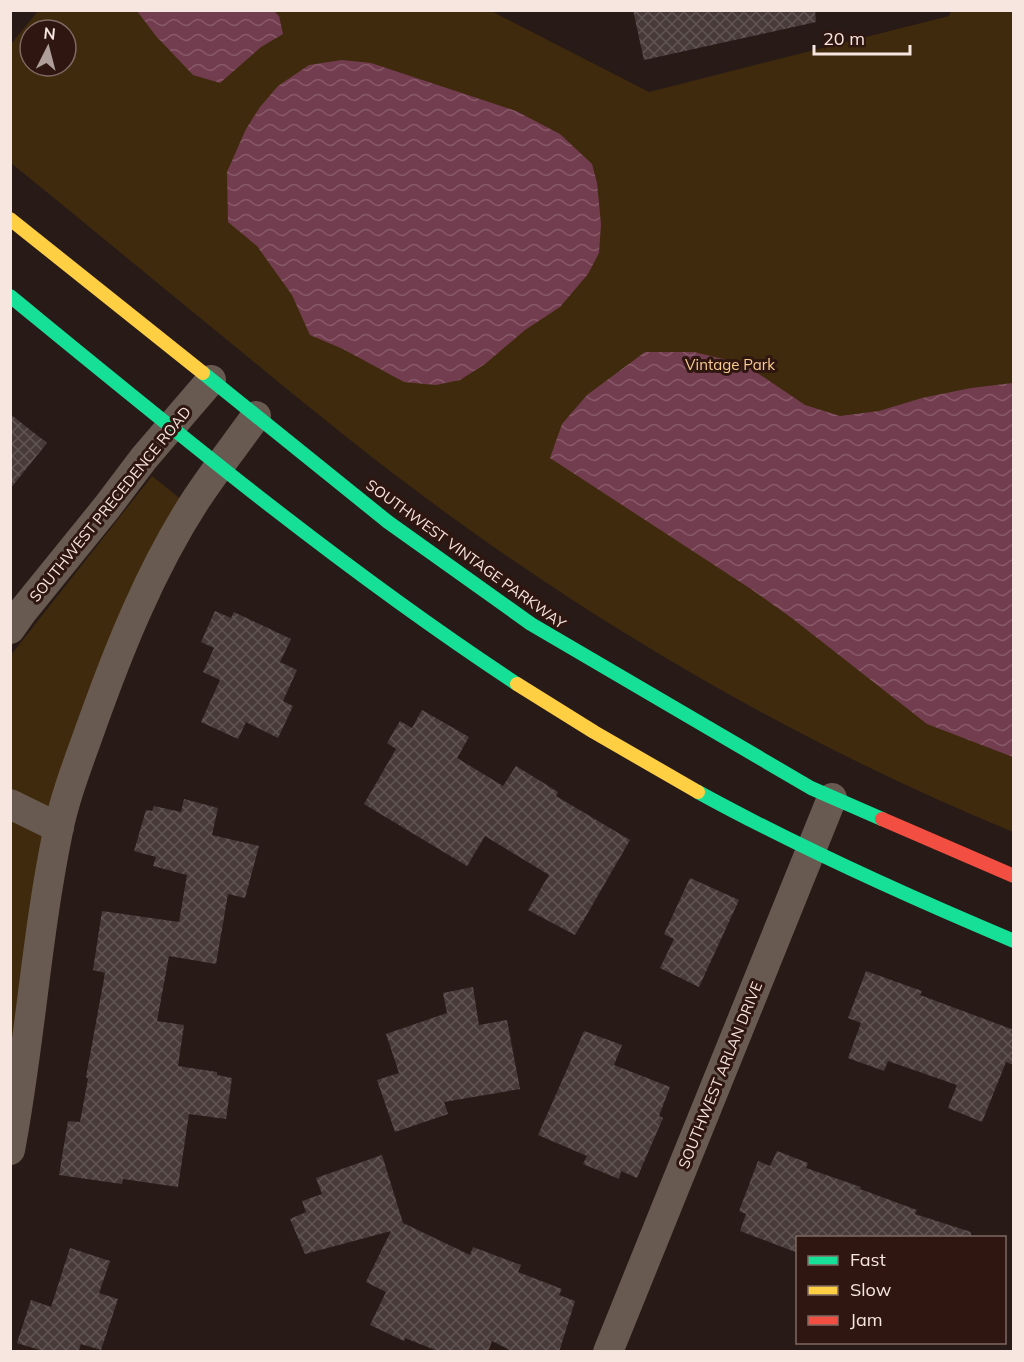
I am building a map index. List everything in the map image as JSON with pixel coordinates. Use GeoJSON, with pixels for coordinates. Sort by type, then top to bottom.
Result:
{"type":"FeatureCollection","features":[{"type":"Feature","properties":{"kind":"street","name":"SOUTHWEST VINTAGE PARKWAY"},"geometry":{"type":"LineString","coordinates":[[10,219],[388,522],[531,624],[687,717],[832,798],[1014,876]]}},
{"type":"Feature","properties":{"kind":"street"},"geometry":{"type":"LineString","coordinates":[[10,296],[219,467],[421,619],[536,696],[668,776],[811,851],[1014,941]]}},
{"type":"Feature","properties":{"kind":"street","name":"SOUTHWEST PRECEDENCE ROAD"},"geometry":{"type":"LineString","coordinates":[[10,629],[144,458],[211,380]]}},
{"type":"Feature","properties":{"kind":"street"},"geometry":{"type":"LineString","coordinates":[[10,1150],[25,1060],[51,869],[59,828],[78,765],[108,679],[165,552],[195,502],[256,416]]}},
{"type":"Feature","properties":{"kind":"street","name":"SOUTHWEST ARLAN DRIVE"},"geometry":{"type":"LineString","coordinates":[[608,1352],[832,798]]}},
{"type":"Feature","properties":{"kind":"street"},"geometry":{"type":"LineString","coordinates":[[10,804],[59,828]]}},
{"type":"Feature","properties":{"kind":"green space","name":"Vintage Park"},"geometry":{"type":"Polygon","coordinates":[[[38,11],[491,11],[649,92],[949,16],[951,11],[1013,11],[1013,832],[870,768],[731,696],[663,657],[531,573],[350,440],[11,163],[11,44],[18,35],[18,78],[78,78],[78,18],[32,18],[38,11]]]}},
{"type":"Feature","properties":{"kind":"green space"},"geometry":{"type":"Polygon","coordinates":[[[152,476],[182,500],[72,741],[58,781],[47,822],[31,906],[11,1075],[11,655],[152,476]]]}},
{"type":"Feature","properties":{"kind":"water"},"geometry":{"type":"Polygon","coordinates":[[[137,11],[274,11],[279,16],[283,34],[261,47],[220,83],[193,75],[156,36],[137,11]]]}},
{"type":"Feature","properties":{"kind":"water"},"geometry":{"type":"Polygon","coordinates":[[[342,60],[371,63],[516,111],[560,134],[592,164],[597,183],[601,224],[599,253],[588,274],[560,307],[525,330],[485,364],[460,380],[436,385],[404,382],[343,349],[310,335],[292,295],[257,246],[228,222],[227,172],[246,129],[260,107],[278,86],[309,65],[342,60]]]}},
{"type":"Feature","properties":{"kind":"water"},"geometry":{"type":"Polygon","coordinates":[[[645,352],[694,352],[744,364],[805,405],[840,416],[879,411],[922,398],[971,388],[1013,383],[1013,757],[927,724],[751,589],[550,458],[562,424],[587,395],[645,352]]]}},
{"type":"Feature","properties":{"kind":"building"},"geometry":{"type":"Polygon","coordinates":[[[633,10],[815,10],[816,22],[644,60],[633,10]]]}},
{"type":"Feature","properties":{"kind":"building"},"geometry":{"type":"Polygon","coordinates":[[[10,414],[47,443],[10,489],[10,414]]]}},
{"type":"Feature","properties":{"kind":"building"},"geometry":{"type":"Polygon","coordinates":[[[215,611],[231,618],[234,612],[291,639],[280,662],[297,670],[283,701],[293,706],[278,738],[246,722],[238,739],[201,722],[220,680],[203,672],[214,648],[201,642],[215,611]]]}},
{"type":"Feature","properties":{"kind":"building"},"geometry":{"type":"Polygon","coordinates":[[[422,710],[469,737],[457,758],[503,786],[516,766],[558,792],[556,796],[630,840],[575,935],[528,910],[549,875],[485,836],[467,866],[364,804],[396,749],[387,743],[400,721],[412,728],[422,710]]]}},
{"type":"Feature","properties":{"kind":"building"},"geometry":{"type":"Polygon","coordinates":[[[184,799],[218,808],[212,835],[259,846],[245,898],[228,894],[216,964],[169,956],[157,1021],[184,1025],[178,1066],[217,1072],[217,1075],[232,1078],[226,1119],[189,1114],[178,1187],[123,1179],[122,1184],[59,1175],[68,1121],[80,1122],[88,1079],[86,1077],[105,973],[93,970],[102,911],[179,922],[187,875],[153,866],[156,857],[134,851],[146,810],[152,811],[154,806],[181,812],[184,799]]]}},
{"type":"Feature","properties":{"kind":"building"},"geometry":{"type":"Polygon","coordinates":[[[690,878],[739,900],[699,987],[660,968],[674,939],[664,934],[690,878]]]}},
{"type":"Feature","properties":{"kind":"building"},"geometry":{"type":"Polygon","coordinates":[[[866,971],[922,991],[920,995],[1014,1030],[1014,1065],[1006,1062],[982,1122],[948,1108],[957,1085],[888,1061],[884,1071],[848,1058],[861,1023],[848,1018],[866,971]]]}},
{"type":"Feature","properties":{"kind":"building"},"geometry":{"type":"Polygon","coordinates":[[[473,987],[479,1025],[507,1020],[520,1089],[444,1102],[448,1114],[395,1132],[377,1080],[399,1073],[386,1034],[447,1013],[443,993],[473,987]]]}},
{"type":"Feature","properties":{"kind":"building"},"geometry":{"type":"Polygon","coordinates":[[[584,1031],[622,1045],[614,1065],[670,1087],[659,1116],[663,1118],[637,1178],[621,1171],[619,1179],[583,1164],[587,1156],[538,1135],[584,1031]]]}},
{"type":"Feature","properties":{"kind":"building"},"geometry":{"type":"Polygon","coordinates":[[[777,1151],[808,1163],[806,1168],[917,1210],[915,1214],[971,1232],[971,1236],[796,1236],[796,1252],[740,1231],[746,1214],[739,1211],[758,1161],[770,1166],[777,1151]]]}},
{"type":"Feature","properties":{"kind":"building"},"geometry":{"type":"Polygon","coordinates":[[[382,1155],[403,1223],[470,1255],[473,1247],[521,1265],[518,1272],[562,1289],[559,1295],[575,1301],[559,1352],[514,1352],[492,1341],[488,1352],[440,1352],[405,1338],[404,1341],[370,1325],[386,1292],[366,1282],[391,1231],[305,1254],[290,1219],[306,1212],[302,1201],[322,1194],[316,1178],[382,1155]]]}},
{"type":"Feature","properties":{"kind":"building"},"geometry":{"type":"Polygon","coordinates":[[[70,1248],[110,1261],[99,1293],[118,1299],[101,1350],[81,1344],[78,1352],[46,1352],[17,1343],[31,1300],[51,1307],[70,1248]]]}},
{"type":"Feature","properties":{"kind":"traffic: fast"},"geometry":{"type":"LineString","coordinates":[[10,296],[259,497],[386,593],[517,684]]}},
{"type":"Feature","properties":{"kind":"traffic: fast"},"geometry":{"type":"LineString","coordinates":[[203,373],[388,522],[531,624],[811,788],[882,819]]}},
{"type":"Feature","properties":{"kind":"traffic: fast"},"geometry":{"type":"LineString","coordinates":[[698,792],[854,871],[1014,941]]}},
{"type":"Feature","properties":{"kind":"traffic: slow"},"geometry":{"type":"LineString","coordinates":[[10,219],[203,373]]}},
{"type":"Feature","properties":{"kind":"traffic: slow"},"geometry":{"type":"LineString","coordinates":[[517,684],[698,792]]}},
{"type":"Feature","properties":{"kind":"traffic: jam"},"geometry":{"type":"LineString","coordinates":[[882,819],[1014,876]]}}]}
